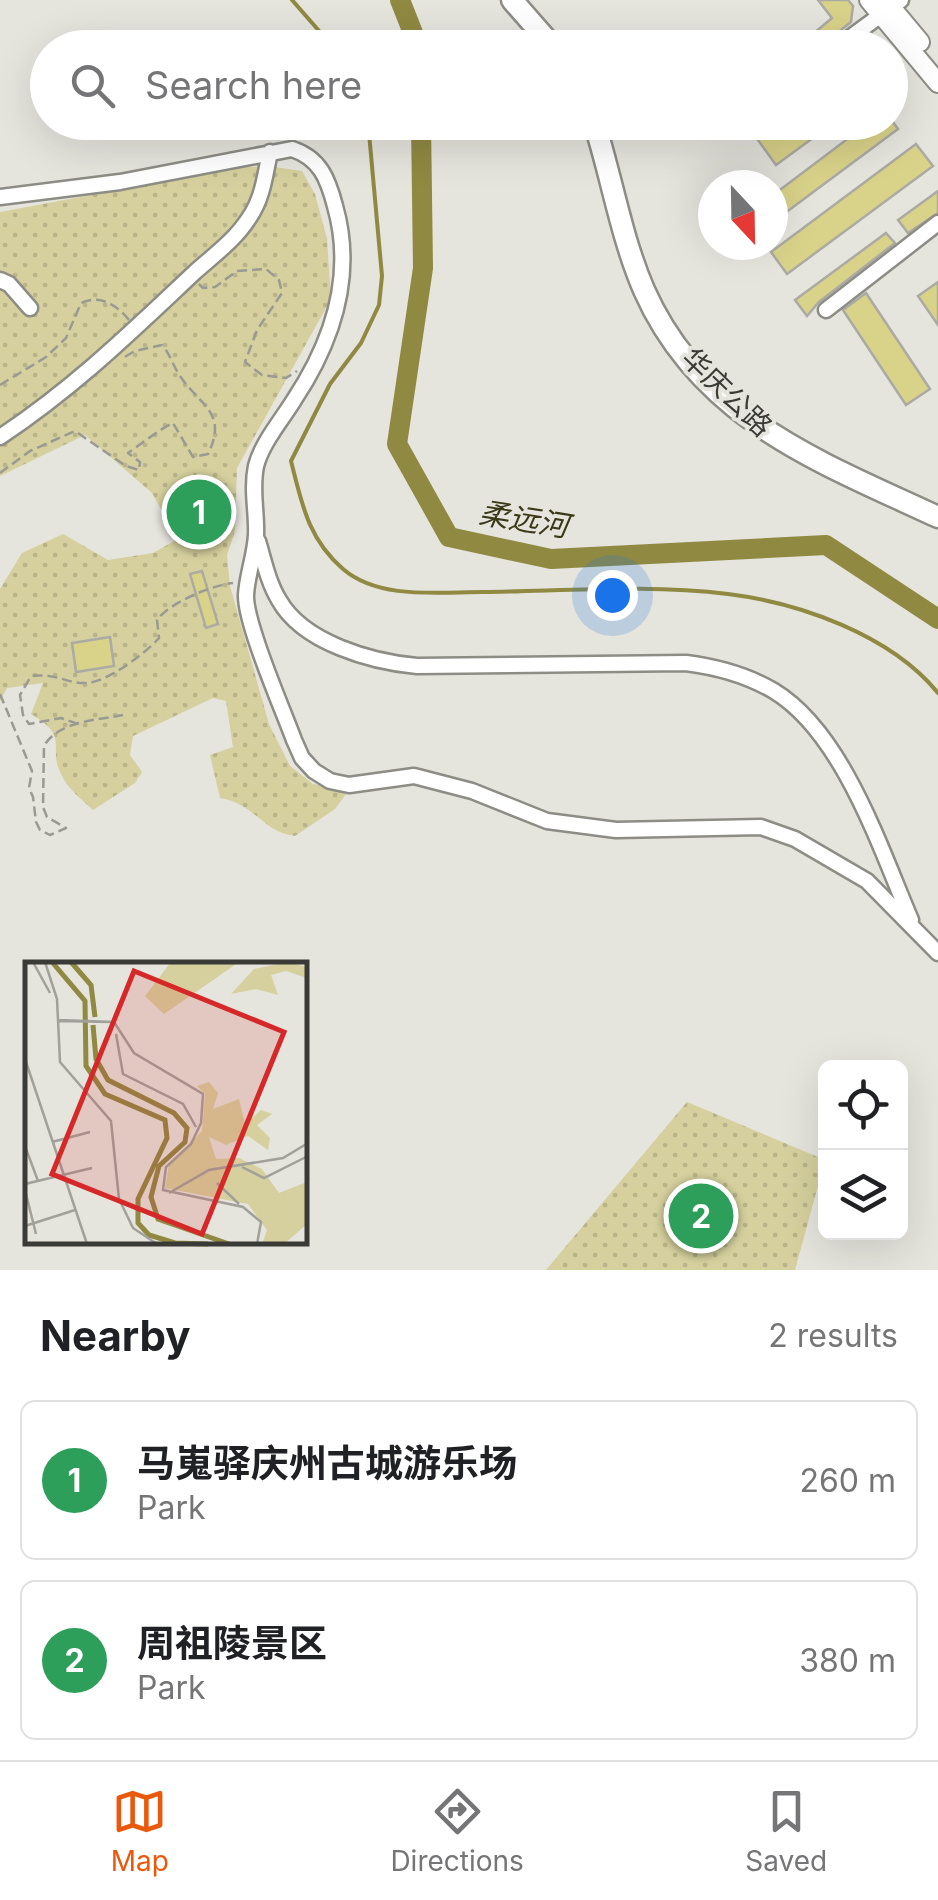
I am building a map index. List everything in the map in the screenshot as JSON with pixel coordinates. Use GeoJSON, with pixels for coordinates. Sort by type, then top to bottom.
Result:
{"type":"FeatureCollection","features":[{"type":"Feature","properties":{"kind":"highway"},"geometry":{"type":"LineString","coordinates":[[512,0],[541,30]]}},
{"type":"Feature","properties":{"kind":"highway"},"geometry":{"type":"LineString","coordinates":[[520,0],[544,30]]}},
{"type":"Feature","properties":{"kind":"highway","name":"华庆公路"},"geometry":{"type":"LineString","coordinates":[[602,140],[649,288],[702,368],[742,407],[780,436],[938,514]]}},
{"type":"Feature","properties":{"kind":"main road"},"geometry":{"type":"LineString","coordinates":[[886,4],[938,65]]}},
{"type":"Feature","properties":{"kind":"main road"},"geometry":{"type":"LineString","coordinates":[[886,4],[903,30]]}},
{"type":"Feature","properties":{"kind":"main road"},"geometry":{"type":"LineString","coordinates":[[908,37],[938,83]]}},
{"type":"Feature","properties":{"kind":"street"},"geometry":{"type":"LineString","coordinates":[[856,30],[886,4]]}},
{"type":"Feature","properties":{"kind":"street"},"geometry":{"type":"LineString","coordinates":[[0,197],[120,182],[292,149],[310,155],[319,164],[331,191],[342,229],[343,282],[325,346],[256,466],[256,533],[280,604],[300,624],[328,642],[372,660],[417,666],[686,663],[718,668],[774,691],[795,707],[836,761],[860,804],[914,925]]}},
{"type":"Feature","properties":{"kind":"street"},"geometry":{"type":"LineString","coordinates":[[0,437],[106,358],[228,244],[260,199],[270,152]]}},
{"type":"Feature","properties":{"kind":"street"},"geometry":{"type":"LineString","coordinates":[[826,310],[938,224]]}},
{"type":"Feature","properties":{"kind":"street"},"geometry":{"type":"LineString","coordinates":[[0,280],[30,308]]}},
{"type":"Feature","properties":{"kind":"street"},"geometry":{"type":"LineString","coordinates":[[256,533],[246,599],[294,740],[314,772],[349,785],[414,776],[472,791],[548,821],[616,830],[761,827],[795,838],[867,881],[938,953]]}},
{"type":"Feature","properties":{"kind":"path"},"geometry":{"type":"LineString","coordinates":[[190,277],[203,288],[215,287],[237,271],[266,269],[279,280],[282,293],[256,330],[245,362],[262,375],[286,378],[301,368]]}},
{"type":"Feature","properties":{"kind":"path"},"geometry":{"type":"LineString","coordinates":[[0,385],[46,357],[66,338],[81,303],[92,298],[121,310],[136,329]]}},
{"type":"Feature","properties":{"kind":"path"},"geometry":{"type":"LineString","coordinates":[[0,473],[30,451],[75,430],[126,466],[139,470],[140,462],[128,454],[154,438],[159,429],[174,423],[192,456],[208,454],[215,440],[216,422],[162,345],[135,351],[119,360],[106,358]]}},
{"type":"Feature","properties":{"kind":"path"},"geometry":{"type":"LineString","coordinates":[[78,724],[60,718],[28,724],[20,695],[32,676],[52,674],[85,684],[101,678],[150,649],[159,638],[157,620],[165,610],[216,585],[248,582]]}},
{"type":"Feature","properties":{"kind":"path"},"geometry":{"type":"LineString","coordinates":[[0,694],[32,770],[28,788],[36,822],[40,830],[50,835],[66,828],[47,817],[42,807],[47,739],[78,724],[123,715]]}},
{"type":"Feature","properties":{"kind":"shaded area"},"geometry":{"type":"Polygon","coordinates":[[[241,167],[302,171],[315,194],[327,239],[331,299],[237,468],[235,531],[227,555],[230,586],[269,724],[290,766],[313,784],[349,790],[335,809],[295,836],[274,829],[242,806],[220,798],[210,755],[233,747],[226,701],[213,698],[133,736],[130,755],[142,772],[135,783],[93,810],[61,774],[51,729],[31,714],[43,683],[7,688],[0,701],[0,589],[22,553],[63,534],[108,560],[153,553],[178,539],[152,493],[85,435],[0,476],[0,212],[241,167]]]}},
{"type":"Feature","properties":{"kind":"shaded area"},"geometry":{"type":"Polygon","coordinates":[[[687,1102],[818,1157],[818,1186],[795,1270],[546,1270],[687,1102]]]}},
{"type":"Feature","properties":{"kind":"building"},"geometry":{"type":"Polygon","coordinates":[[[818,0],[848,0],[853,6],[851,22],[841,30],[818,30],[832,18],[818,0]]]}},
{"type":"Feature","properties":{"kind":"building"},"geometry":{"type":"Polygon","coordinates":[[[758,140],[810,140],[776,165],[758,140]]]}},
{"type":"Feature","properties":{"kind":"building"},"geometry":{"type":"Polygon","coordinates":[[[846,140],[883,140],[788,211],[788,184],[846,140]]]}},
{"type":"Feature","properties":{"kind":"building"},"geometry":{"type":"Polygon","coordinates":[[[916,144],[933,166],[787,274],[777,260],[788,260],[788,239],[916,144]]]}},
{"type":"Feature","properties":{"kind":"building"},"geometry":{"type":"Polygon","coordinates":[[[938,191],[938,213],[908,233],[898,220],[938,191]]]}},
{"type":"Feature","properties":{"kind":"building"},"geometry":{"type":"Polygon","coordinates":[[[886,233],[895,243],[819,302],[807,316],[795,300],[886,233]]]}},
{"type":"Feature","properties":{"kind":"building"},"geometry":{"type":"Polygon","coordinates":[[[938,282],[938,325],[918,296],[938,282]]]}},
{"type":"Feature","properties":{"kind":"building"},"geometry":{"type":"Polygon","coordinates":[[[866,293],[930,389],[906,405],[843,310],[866,293]]]}},
{"type":"Feature","properties":{"kind":"building"},"geometry":{"type":"Polygon","coordinates":[[[202,571],[218,624],[206,628],[190,574],[202,571]]]}},
{"type":"Feature","properties":{"kind":"building"},"geometry":{"type":"Polygon","coordinates":[[[110,637],[114,666],[76,672],[72,643],[110,637]]]}},
{"type":"Feature","properties":{"kind":"waterway"},"geometry":{"type":"LineString","coordinates":[[292,0],[318,30]]}},
{"type":"Feature","properties":{"kind":"waterway","name":"柔远河"},"geometry":{"type":"LineString","coordinates":[[400,0],[412,30]]}},
{"type":"Feature","properties":{"kind":"waterway"},"geometry":{"type":"LineString","coordinates":[[370,140],[382,276],[379,305],[361,343],[330,384],[291,461],[308,520],[331,558],[374,586],[410,592],[637,589],[756,598],[814,614],[870,639],[918,672],[938,693]]}},
{"type":"Feature","properties":{"kind":"waterway","name":"柔远河"},"geometry":{"type":"LineString","coordinates":[[421,140],[423,268],[397,444],[449,537],[551,559],[826,545],[938,619]]}},
{"type":"Feature","properties":{"kind":"place","name":"马嵬驿庆州古城游乐场"},"geometry":{"type":"Point","coordinates":[199,512]}},
{"type":"Feature","properties":{"kind":"place","name":"周祖陵景区"},"geometry":{"type":"Point","coordinates":[701,1216]}}]}
